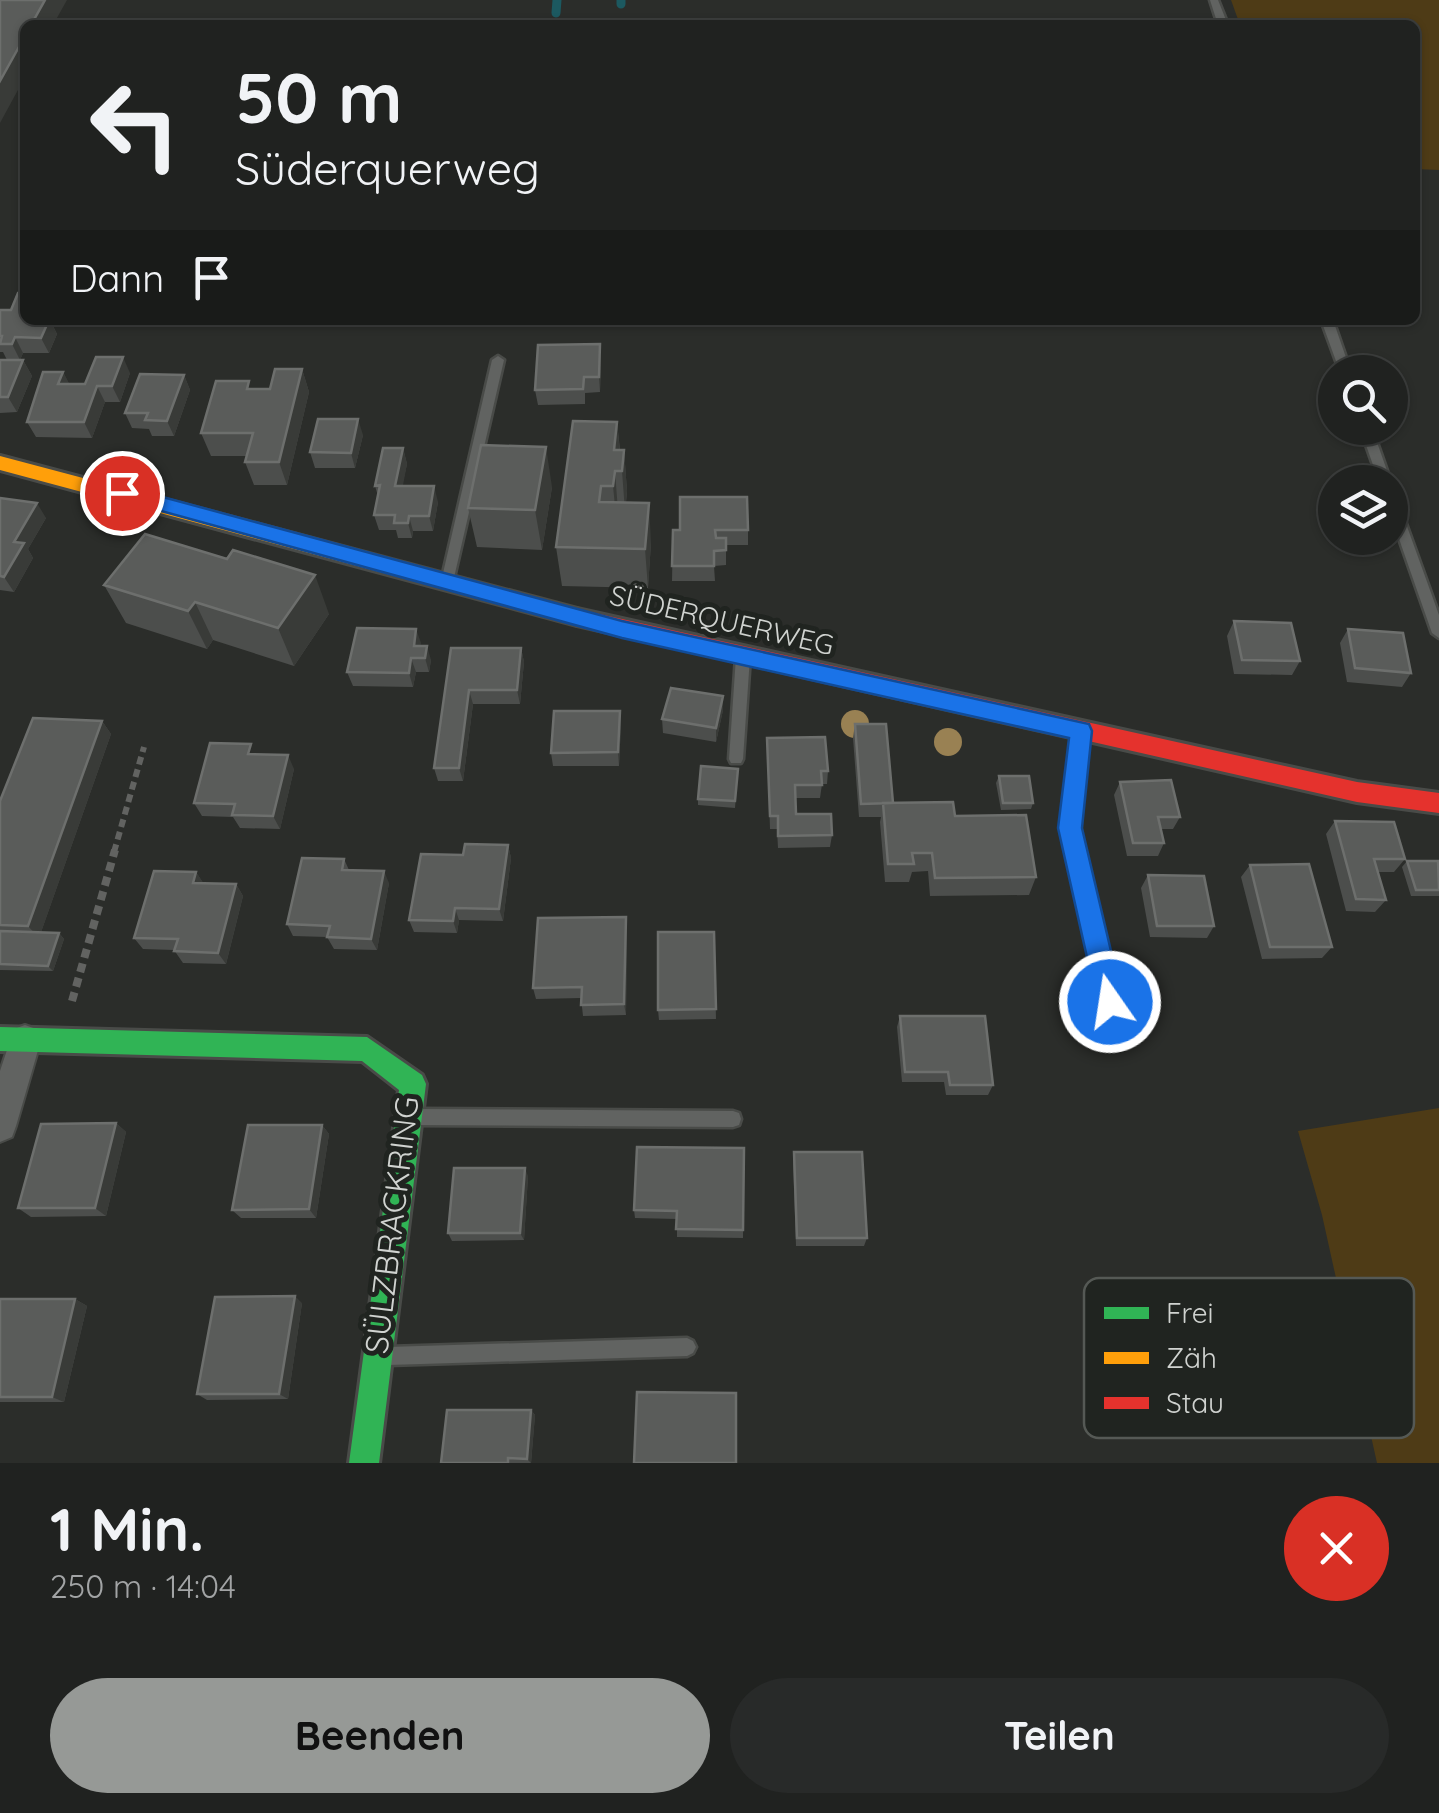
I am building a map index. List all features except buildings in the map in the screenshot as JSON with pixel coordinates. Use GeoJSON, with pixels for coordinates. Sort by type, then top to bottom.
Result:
{"type":"FeatureCollection","features":[{"type":"Feature","properties":{"kind":"street","name":"SÜDERQUERWEG"},"geometry":{"type":"LineString","coordinates":[[0,463],[622,629],[1356,792],[1439,803]]}},
{"type":"Feature","properties":{"kind":"street","name":"SÜLZBRACKRING"},"geometry":{"type":"LineString","coordinates":[[0,1126],[12,1040],[367,1049],[413,1084],[364,1463]]}},
{"type":"Feature","properties":{"kind":"lane"},"geometry":{"type":"LineString","coordinates":[[1330,325],[1340,355]]}},
{"type":"Feature","properties":{"kind":"lane"},"geometry":{"type":"LineString","coordinates":[[447,582],[498,360]]}},
{"type":"Feature","properties":{"kind":"lane"},"geometry":{"type":"LineString","coordinates":[[1408,546],[1439,633]]}},
{"type":"Feature","properties":{"kind":"lane"},"geometry":{"type":"LineString","coordinates":[[736,759],[743,656]]}},
{"type":"Feature","properties":{"kind":"lane"},"geometry":{"type":"LineString","coordinates":[[1081,731],[1070,828],[1110,1002]]}},
{"type":"Feature","properties":{"kind":"lane"},"geometry":{"type":"LineString","coordinates":[[408,1117],[734,1119]]}},
{"type":"Feature","properties":{"kind":"lane"},"geometry":{"type":"LineString","coordinates":[[378,1356],[688,1347]]}},
{"type":"Feature","properties":{"kind":"path"},"geometry":{"type":"LineString","coordinates":[[60,1041],[144,747]]}},
{"type":"Feature","properties":{"kind":"shaded area"},"geometry":{"type":"Polygon","coordinates":[[[1231,0],[1439,0],[1439,170],[1420,169],[1420,20],[1238,20],[1231,0]]]}},
{"type":"Feature","properties":{"kind":"shaded area"},"geometry":{"type":"Polygon","coordinates":[[[1439,1108],[1439,1463],[1377,1463],[1371,1438],[1414,1438],[1414,1278],[1336,1278],[1298,1131],[1439,1108]]]}},
{"type":"Feature","properties":{"kind":"waterway"},"geometry":{"type":"LineString","coordinates":[[556,13],[557,0]]}},
{"type":"Feature","properties":{"kind":"traffic: fast"},"geometry":{"type":"LineString","coordinates":[[0,1039],[367,1049],[413,1084],[364,1463]]}},
{"type":"Feature","properties":{"kind":"traffic: slow"},"geometry":{"type":"LineString","coordinates":[[0,463],[577,617]]}},
{"type":"Feature","properties":{"kind":"traffic: jam"},"geometry":{"type":"LineString","coordinates":[[577,617],[1357,792],[1439,803]]}},
{"type":"Feature","properties":{"kind":"route"},"geometry":{"type":"LineString","coordinates":[[122,493],[622,629],[1081,731],[1070,828],[1110,1002]]}}]}
